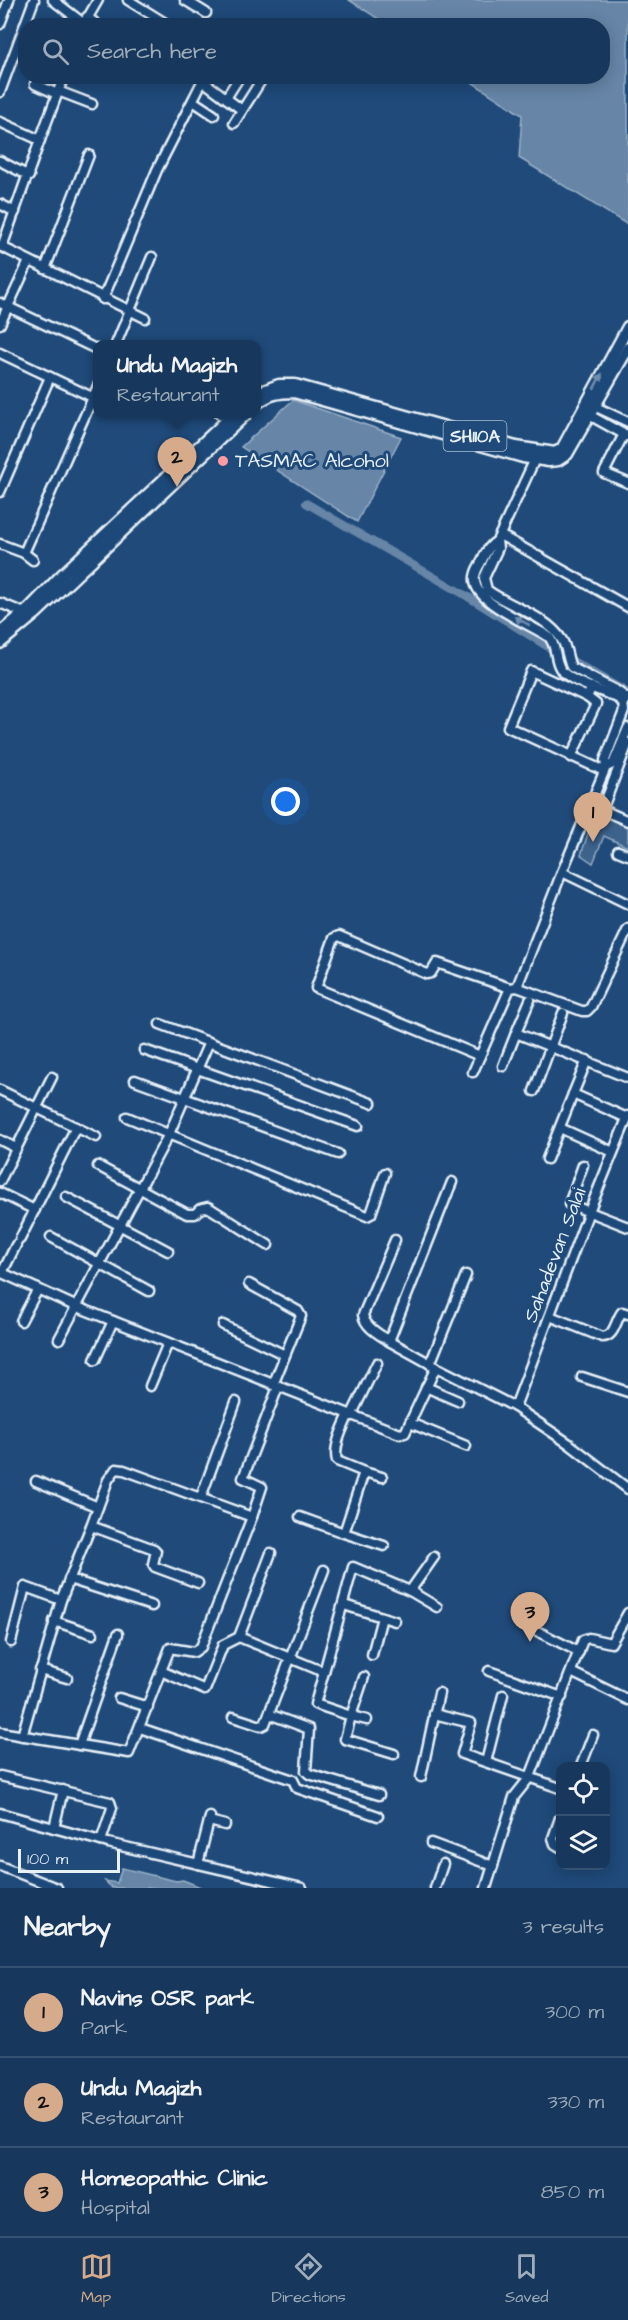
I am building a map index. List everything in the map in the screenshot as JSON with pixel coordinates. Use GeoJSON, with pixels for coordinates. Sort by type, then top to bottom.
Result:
{"type":"FeatureCollection","features":[{"type":"Feature","properties":{"kind":"main road","name":"SH110A"},"geometry":{"type":"LineString","coordinates":[[261,391],[279,385],[295,385],[516,447],[555,453],[562,448],[628,327]]}},
{"type":"Feature","properties":{"kind":"main road","name":"SH110A"},"geometry":{"type":"LineString","coordinates":[[261,400],[280,392],[294,392],[535,459],[558,460],[567,454],[628,348]]}},
{"type":"Feature","properties":{"kind":"main road"},"geometry":{"type":"LineString","coordinates":[[0,643],[224,418]]}},
{"type":"Feature","properties":{"kind":"main road"},"geometry":{"type":"LineString","coordinates":[[0,633],[28,615],[242,418]]}},
{"type":"Feature","properties":{"kind":"street"},"geometry":{"type":"LineString","coordinates":[[0,24],[9,0]]}},
{"type":"Feature","properties":{"kind":"street"},"geometry":{"type":"LineString","coordinates":[[27,18],[34,0]]}},
{"type":"Feature","properties":{"kind":"street"},"geometry":{"type":"LineString","coordinates":[[53,0],[78,18]]}},
{"type":"Feature","properties":{"kind":"street"},"geometry":{"type":"LineString","coordinates":[[87,18],[98,0]]}},
{"type":"Feature","properties":{"kind":"street"},"geometry":{"type":"LineString","coordinates":[[128,0],[157,18]]}},
{"type":"Feature","properties":{"kind":"street"},"geometry":{"type":"LineString","coordinates":[[185,0],[206,13]]}},
{"type":"Feature","properties":{"kind":"street"},"geometry":{"type":"LineString","coordinates":[[0,92],[18,43]]}},
{"type":"Feature","properties":{"kind":"street"},"geometry":{"type":"LineString","coordinates":[[35,84],[92,105]]}},
{"type":"Feature","properties":{"kind":"street"},"geometry":{"type":"LineString","coordinates":[[61,84],[1,247],[145,318]]}},
{"type":"Feature","properties":{"kind":"street"},"geometry":{"type":"LineString","coordinates":[[103,299],[157,170],[202,84]]}},
{"type":"Feature","properties":{"kind":"street"},"geometry":{"type":"LineString","coordinates":[[210,84],[242,110]]}},
{"type":"Feature","properties":{"kind":"street"},"geometry":{"type":"LineString","coordinates":[[226,98],[235,84]]}},
{"type":"Feature","properties":{"kind":"street"},"geometry":{"type":"LineString","coordinates":[[234,123],[259,84]]}},
{"type":"Feature","properties":{"kind":"street"},"geometry":{"type":"LineString","coordinates":[[193,101],[214,115]]}},
{"type":"Feature","properties":{"kind":"street"},"geometry":{"type":"LineString","coordinates":[[0,122],[40,140]]}},
{"type":"Feature","properties":{"kind":"street"},"geometry":{"type":"LineString","coordinates":[[45,269],[88,155]]}},
{"type":"Feature","properties":{"kind":"street"},"geometry":{"type":"LineString","coordinates":[[0,161],[28,176]]}},
{"type":"Feature","properties":{"kind":"street"},"geometry":{"type":"LineString","coordinates":[[0,204],[15,212]]}},
{"type":"Feature","properties":{"kind":"street"},"geometry":{"type":"LineString","coordinates":[[118,340],[152,257]]}},
{"type":"Feature","properties":{"kind":"street"},"geometry":{"type":"LineString","coordinates":[[0,324],[4,305],[29,261]]}},
{"type":"Feature","properties":{"kind":"street"},"geometry":{"type":"LineString","coordinates":[[4,305],[93,348]]}},
{"type":"Feature","properties":{"kind":"street"},"geometry":{"type":"LineString","coordinates":[[0,353],[92,397],[24,553]]}},
{"type":"Feature","properties":{"kind":"street"},"geometry":{"type":"LineString","coordinates":[[0,492],[50,377]]}},
{"type":"Feature","properties":{"kind":"street"},"geometry":{"type":"LineString","coordinates":[[593,411],[628,422]]}},
{"type":"Feature","properties":{"kind":"street"},"geometry":{"type":"LineString","coordinates":[[593,411],[626,435],[604,473],[628,483]]}},
{"type":"Feature","properties":{"kind":"street"},"geometry":{"type":"LineString","coordinates":[[473,1072],[514,987],[591,805],[605,769],[605,760],[621,744],[626,710],[618,695],[592,687],[558,664],[551,634],[479,593],[475,582],[479,577],[490,545],[498,538],[535,459]]}},
{"type":"Feature","properties":{"kind":"street"},"geometry":{"type":"LineString","coordinates":[[498,538],[628,607]]}},
{"type":"Feature","properties":{"kind":"street"},"geometry":{"type":"LineString","coordinates":[[0,544],[24,553],[33,560]]}},
{"type":"Feature","properties":{"kind":"street"},"geometry":{"type":"LineString","coordinates":[[0,603],[28,615]]}},
{"type":"Feature","properties":{"kind":"street"},"geometry":{"type":"LineString","coordinates":[[567,670],[628,699]]}},
{"type":"Feature","properties":{"kind":"street"},"geometry":{"type":"LineString","coordinates":[[571,757],[596,704],[587,697],[531,671],[508,727],[571,757],[605,769]]}},
{"type":"Feature","properties":{"kind":"street"},"geometry":{"type":"LineString","coordinates":[[587,697],[592,687]]}},
{"type":"Feature","properties":{"kind":"street"},"geometry":{"type":"LineString","coordinates":[[602,810],[621,744],[628,728]]}},
{"type":"Feature","properties":{"kind":"street"},"geometry":{"type":"LineString","coordinates":[[591,805],[628,821]]}},
{"type":"Feature","properties":{"kind":"street"},"geometry":{"type":"LineString","coordinates":[[618,850],[628,855]]}},
{"type":"Feature","properties":{"kind":"street"},"geometry":{"type":"LineString","coordinates":[[562,872],[628,904]]}},
{"type":"Feature","properties":{"kind":"street"},"geometry":{"type":"LineString","coordinates":[[480,1056],[316,988],[334,938],[339,936],[428,974],[438,963],[587,1011],[628,929]]}},
{"type":"Feature","properties":{"kind":"street"},"geometry":{"type":"LineString","coordinates":[[503,1066],[530,1000]]}},
{"type":"Feature","properties":{"kind":"street"},"geometry":{"type":"LineString","coordinates":[[534,1091],[563,1013]]}},
{"type":"Feature","properties":{"kind":"street"},"geometry":{"type":"LineString","coordinates":[[160,1023],[371,1103]]}},
{"type":"Feature","properties":{"kind":"street"},"geometry":{"type":"LineString","coordinates":[[516,1033],[628,1078]]}},
{"type":"Feature","properties":{"kind":"street"},"geometry":{"type":"LineString","coordinates":[[59,1339],[169,1134],[209,1042]]}},
{"type":"Feature","properties":{"kind":"street"},"geometry":{"type":"LineString","coordinates":[[144,1050],[358,1126]]}},
{"type":"Feature","properties":{"kind":"street"},"geometry":{"type":"LineString","coordinates":[[547,1159],[587,1060]]}},
{"type":"Feature","properties":{"kind":"street"},"geometry":{"type":"LineString","coordinates":[[0,1181],[52,1077]]}},
{"type":"Feature","properties":{"kind":"street"},"geometry":{"type":"LineString","coordinates":[[135,1080],[338,1154]]}},
{"type":"Feature","properties":{"kind":"street"},"geometry":{"type":"LineString","coordinates":[[0,1090],[96,1137]]}},
{"type":"Feature","properties":{"kind":"street"},"geometry":{"type":"LineString","coordinates":[[573,1094],[628,1117]]}},
{"type":"Feature","properties":{"kind":"street"},"geometry":{"type":"LineString","coordinates":[[127,1117],[367,1216],[371,1214],[385,1173]]}},
{"type":"Feature","properties":{"kind":"street","name":"Sahadevan Salai"},"geometry":{"type":"LineString","coordinates":[[515,1407],[613,1152],[624,1140],[628,1117]]}},
{"type":"Feature","properties":{"kind":"street"},"geometry":{"type":"LineString","coordinates":[[76,1127],[1,1272],[75,1306],[400,1434],[405,1433],[426,1387],[466,1275]]}},
{"type":"Feature","properties":{"kind":"street"},"geometry":{"type":"LineString","coordinates":[[560,1128],[613,1152]]}},
{"type":"Feature","properties":{"kind":"street"},"geometry":{"type":"LineString","coordinates":[[0,1140],[16,1148]]}},
{"type":"Feature","properties":{"kind":"street"},"geometry":{"type":"LineString","coordinates":[[583,1165],[568,1208],[589,1211],[628,1227]]}},
{"type":"Feature","properties":{"kind":"street"},"geometry":{"type":"LineString","coordinates":[[98,1166],[190,1215],[208,1207],[268,1245]]}},
{"type":"Feature","properties":{"kind":"street"},"geometry":{"type":"LineString","coordinates":[[389,1341],[452,1182]]}},
{"type":"Feature","properties":{"kind":"street"},"geometry":{"type":"LineString","coordinates":[[0,1193],[35,1210]]}},
{"type":"Feature","properties":{"kind":"street"},"geometry":{"type":"LineString","coordinates":[[66,1197],[168,1251]]}},
{"type":"Feature","properties":{"kind":"street"},"geometry":{"type":"LineString","coordinates":[[51,1237],[150,1291]]}},
{"type":"Feature","properties":{"kind":"street"},"geometry":{"type":"LineString","coordinates":[[395,1240],[363,1315],[369,1327],[389,1341],[515,1407],[568,1443],[628,1489]]}},
{"type":"Feature","properties":{"kind":"street"},"geometry":{"type":"LineString","coordinates":[[0,1731],[129,1753],[170,1648],[194,1652],[201,1647],[262,1487],[243,1478],[284,1354],[301,1316],[298,1311],[249,1284]]}},
{"type":"Feature","properties":{"kind":"street"},"geometry":{"type":"LineString","coordinates":[[21,1321],[38,1289]]}},
{"type":"Feature","properties":{"kind":"street"},"geometry":{"type":"LineString","coordinates":[[550,1316],[602,1337],[608,1337],[622,1312],[628,1314]]}},
{"type":"Feature","properties":{"kind":"street"},"geometry":{"type":"LineString","coordinates":[[95,1360],[113,1321]]}},
{"type":"Feature","properties":{"kind":"street"},"geometry":{"type":"LineString","coordinates":[[223,1325],[284,1354]]}},
{"type":"Feature","properties":{"kind":"street"},"geometry":{"type":"LineString","coordinates":[[150,1386],[168,1343]]}},
{"type":"Feature","properties":{"kind":"street"},"geometry":{"type":"LineString","coordinates":[[377,1363],[350,1415],[335,1454],[337,1461],[382,1477]]}},
{"type":"Feature","properties":{"kind":"street"},"geometry":{"type":"LineString","coordinates":[[582,1377],[628,1392]]}},
{"type":"Feature","properties":{"kind":"street"},"geometry":{"type":"LineString","coordinates":[[426,1387],[458,1401]]}},
{"type":"Feature","properties":{"kind":"street"},"geometry":{"type":"LineString","coordinates":[[201,1497],[236,1402]]}},
{"type":"Feature","properties":{"kind":"street"},"geometry":{"type":"LineString","coordinates":[[410,1423],[466,1446]]}},
{"type":"Feature","properties":{"kind":"street"},"geometry":{"type":"LineString","coordinates":[[22,1736],[61,1600],[108,1480],[116,1469],[201,1497],[252,1517]]}},
{"type":"Feature","properties":{"kind":"street"},"geometry":{"type":"LineString","coordinates":[[344,1533],[364,1472]]}},
{"type":"Feature","properties":{"kind":"street"},"geometry":{"type":"LineString","coordinates":[[36,1480],[98,1507]]}},
{"type":"Feature","properties":{"kind":"street"},"geometry":{"type":"LineString","coordinates":[[300,1517],[384,1546]]}},
{"type":"Feature","properties":{"kind":"street"},"geometry":{"type":"LineString","coordinates":[[91,1526],[154,1549],[156,1551],[153,1564],[155,1567],[198,1583]]}},
{"type":"Feature","properties":{"kind":"street"},"geometry":{"type":"LineString","coordinates":[[161,1671],[205,1690],[222,1645],[239,1636],[271,1553]]}},
{"type":"Feature","properties":{"kind":"street"},"geometry":{"type":"LineString","coordinates":[[410,1591],[434,1557]]}},
{"type":"Feature","properties":{"kind":"street"},"geometry":{"type":"LineString","coordinates":[[367,1720],[315,1704],[353,1567],[410,1591],[437,1607]]}},
{"type":"Feature","properties":{"kind":"street"},"geometry":{"type":"LineString","coordinates":[[233,1717],[264,1725],[324,1570]]}},
{"type":"Feature","properties":{"kind":"street"},"geometry":{"type":"LineString","coordinates":[[69,1579],[152,1606]]}},
{"type":"Feature","properties":{"kind":"street"},"geometry":{"type":"LineString","coordinates":[[11,1642],[25,1587],[61,1600]]}},
{"type":"Feature","properties":{"kind":"street"},"geometry":{"type":"LineString","coordinates":[[344,1605],[395,1621]]}},
{"type":"Feature","properties":{"kind":"street"},"geometry":{"type":"LineString","coordinates":[[486,1888],[514,1797],[530,1777],[586,1638],[611,1643],[628,1613]]}},
{"type":"Feature","properties":{"kind":"street"},"geometry":{"type":"LineString","coordinates":[[372,1655],[382,1617]]}},
{"type":"Feature","properties":{"kind":"street"},"geometry":{"type":"LineString","coordinates":[[54,1621],[93,1634]]}},
{"type":"Feature","properties":{"kind":"street"},"geometry":{"type":"LineString","coordinates":[[525,1625],[579,1652]]}},
{"type":"Feature","properties":{"kind":"street"},"geometry":{"type":"LineString","coordinates":[[79,1745],[118,1634]]}},
{"type":"Feature","properties":{"kind":"street"},"geometry":{"type":"LineString","coordinates":[[239,1636],[324,1672]]}},
{"type":"Feature","properties":{"kind":"street"},"geometry":{"type":"LineString","coordinates":[[40,1670],[67,1678]]}},
{"type":"Feature","properties":{"kind":"street"},"geometry":{"type":"LineString","coordinates":[[489,1671],[562,1696]]}},
{"type":"Feature","properties":{"kind":"street"},"geometry":{"type":"LineString","coordinates":[[571,1672],[628,1700]]}},
{"type":"Feature","properties":{"kind":"street"},"geometry":{"type":"LineString","coordinates":[[364,1677],[345,1739],[394,1754]]}},
{"type":"Feature","properties":{"kind":"street"},"geometry":{"type":"LineString","coordinates":[[421,1777],[439,1693]]}},
{"type":"Feature","properties":{"kind":"street"},"geometry":{"type":"LineString","coordinates":[[486,1762],[503,1695]]}},
{"type":"Feature","properties":{"kind":"street"},"geometry":{"type":"LineString","coordinates":[[119,1698],[148,1707]]}},
{"type":"Feature","properties":{"kind":"street"},"geometry":{"type":"LineString","coordinates":[[269,1714],[309,1729],[306,1771],[379,1795]]}},
{"type":"Feature","properties":{"kind":"street"},"geometry":{"type":"LineString","coordinates":[[434,1714],[471,1723],[462,1754],[556,1786]]}},
{"type":"Feature","properties":{"kind":"street"},"geometry":{"type":"LineString","coordinates":[[140,1728],[293,1780],[297,1788],[378,1816]]}},
{"type":"Feature","properties":{"kind":"street"},"geometry":{"type":"LineString","coordinates":[[583,1762],[592,1735]]}},
{"type":"Feature","properties":{"kind":"street"},"geometry":{"type":"LineString","coordinates":[[0,1776],[112,1803],[101,1841]]}},
{"type":"Feature","properties":{"kind":"street"},"geometry":{"type":"LineString","coordinates":[[54,1828],[63,1790]]}},
{"type":"Feature","properties":{"kind":"street"},"geometry":{"type":"LineString","coordinates":[[0,1813],[101,1841],[302,1888]]}},
{"type":"Feature","properties":{"kind":"street"},"geometry":{"type":"LineString","coordinates":[[198,1864],[209,1819],[225,1825]]}},
{"type":"Feature","properties":{"kind":"street"},"geometry":{"type":"LineString","coordinates":[[556,1829],[552,1838],[556,1845]]}},
{"type":"Feature","properties":{"kind":"street"},"geometry":{"type":"LineString","coordinates":[[431,1843],[493,1866]]}},
{"type":"Feature","properties":{"kind":"street"},"geometry":{"type":"LineString","coordinates":[[435,1888],[443,1864]]}},
{"type":"Feature","properties":{"kind":"street"},"geometry":{"type":"LineString","coordinates":[[0,1866],[57,1888]]}},
{"type":"Feature","properties":{"kind":"shaded area"},"geometry":{"type":"Polygon","coordinates":[[[349,0],[628,0],[628,220],[626,224],[519,158],[522,115],[475,84],[610,84],[610,18],[377,18],[349,0]]]}},
{"type":"Feature","properties":{"kind":"shaded area"},"geometry":{"type":"Polygon","coordinates":[[[293,400],[401,437],[357,522],[241,447],[293,400]]]}},
{"type":"Feature","properties":{"kind":"shaded area"},"geometry":{"type":"Polygon","coordinates":[[[595,812],[628,826],[628,847],[604,836],[593,863],[581,855],[595,812]]]}},
{"type":"Feature","properties":{"kind":"shaded area"},"geometry":{"type":"Polygon","coordinates":[[[122,1868],[176,1881],[183,1880],[203,1888],[112,1888],[105,1881],[117,1883],[122,1868]]]}},
{"type":"Feature","properties":{"kind":"waterway"},"geometry":{"type":"LineString","coordinates":[[306,503],[465,595],[553,650]]}},
{"type":"Feature","properties":{"kind":"waterway"},"geometry":{"type":"LineString","coordinates":[[571,660],[628,693]]}},
{"type":"Feature","properties":{"kind":"place","name":"TASMAC Alcohol"},"geometry":{"type":"Point","coordinates":[223,461]}},
{"type":"Feature","properties":{"kind":"place","name":"Undu Magizh"},"geometry":{"type":"Point","coordinates":[177,487]}},
{"type":"Feature","properties":{"kind":"place","name":"Navins OSR park"},"geometry":{"type":"Point","coordinates":[593,842]}},
{"type":"Feature","properties":{"kind":"place","name":"Homeopathic Clinic"},"geometry":{"type":"Point","coordinates":[530,1642]}}]}
